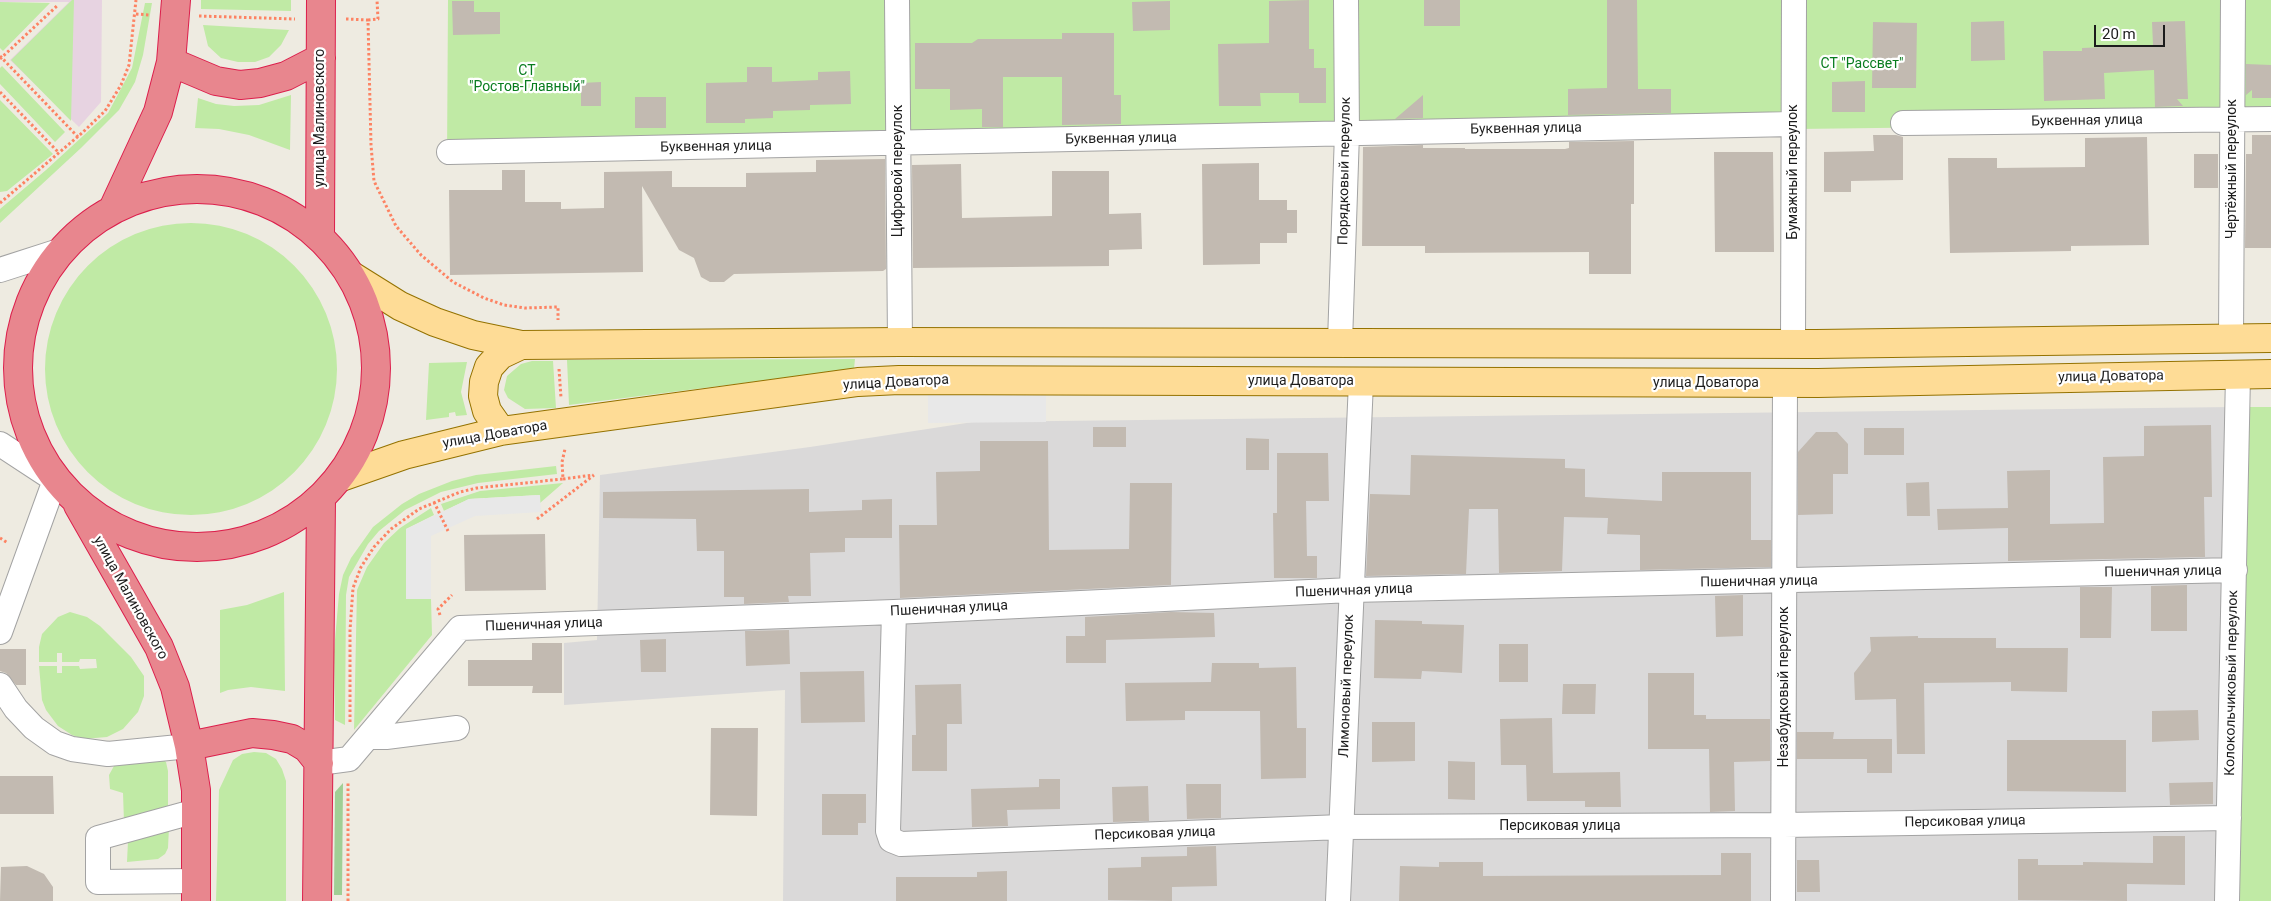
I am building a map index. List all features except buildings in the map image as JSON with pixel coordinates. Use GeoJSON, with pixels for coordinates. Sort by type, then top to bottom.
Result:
{"type":"FeatureCollection","features":[{"type":"Feature","properties":{"kind":"highway"},"geometry":{"type":"LineString","coordinates":[[113,209],[158,112],[171,62],[176,8]]}},
{"type":"Feature","properties":{"kind":"highway","name":"улица Малиновского"},"geometry":{"type":"LineString","coordinates":[[320,237],[321,10]]}},
{"type":"Feature","properties":{"kind":"highway"},"geometry":{"type":"LineString","coordinates":[[171,62],[216,82],[240,85],[260,83],[286,76],[321,58]]}},
{"type":"Feature","properties":{"kind":"highway"},"geometry":{"type":"LineString","coordinates":[[221,190],[257,199],[298,220],[320,237],[352,276],[370,320],[377,372],[361,444],[341,477],[321,500],[284,527],[222,547],[147,542],[78,505],[55,480],[25,424],[16,364],[21,327],[34,291],[60,251],[88,225],[113,209],[145,196],[221,190]]}},
{"type":"Feature","properties":{"kind":"highway"},"geometry":{"type":"LineString","coordinates":[[317,901],[321,500]]}},
{"type":"Feature","properties":{"kind":"highway","name":"улица Малиновского"},"geometry":{"type":"LineString","coordinates":[[78,505],[159,647],[176,687],[189,746],[196,790],[196,891]]}},
{"type":"Feature","properties":{"kind":"highway"},"geometry":{"type":"LineString","coordinates":[[189,746],[252,733],[273,735],[292,738],[307,748],[319,763]]}},
{"type":"Feature","properties":{"kind":"main road"},"geometry":{"type":"LineString","coordinates":[[352,276],[400,306],[435,322],[473,334],[521,345],[900,342],[1792,344],[2271,338]]}},
{"type":"Feature","properties":{"kind":"main road"},"geometry":{"type":"LineString","coordinates":[[501,431],[487,411],[483,396],[484,382],[489,367],[500,355],[521,345]]}},
{"type":"Feature","properties":{"kind":"main road","name":"улица Доватора"},"geometry":{"type":"LineString","coordinates":[[341,477],[404,454],[501,431],[858,382],[891,380],[1785,383],[2271,374]]}},
{"type":"Feature","properties":{"kind":"street","name":"Цифровой переулок"},"geometry":{"type":"LineString","coordinates":[[897,0],[900,342]]}},
{"type":"Feature","properties":{"kind":"street","name":"Порядковый переулок"},"geometry":{"type":"LineString","coordinates":[[1340,342],[1347,133],[1346,0]]}},
{"type":"Feature","properties":{"kind":"street","name":"Бумажный переулок"},"geometry":{"type":"LineString","coordinates":[[1792,344],[1794,0]]}},
{"type":"Feature","properties":{"kind":"street","name":"Чертёжный переулок"},"geometry":{"type":"LineString","coordinates":[[2231,338],[2233,0]]}},
{"type":"Feature","properties":{"kind":"street","name":"Буквенная улица"},"geometry":{"type":"LineString","coordinates":[[1903,123],[2271,118]]}},
{"type":"Feature","properties":{"kind":"street","name":"Буквенная улица"},"geometry":{"type":"LineString","coordinates":[[449,152],[1792,124]]}},
{"type":"Feature","properties":{"kind":"street"},"geometry":{"type":"LineString","coordinates":[[0,270],[60,251]]}},
{"type":"Feature","properties":{"kind":"street","name":"Колокольчиковый переулок"},"geometry":{"type":"LineString","coordinates":[[2227,901],[2238,374]]}},
{"type":"Feature","properties":{"kind":"street","name":"Лимоновый переулок"},"geometry":{"type":"LineString","coordinates":[[1338,901],[1361,382]]}},
{"type":"Feature","properties":{"kind":"street","name":"Незабудковый переулок"},"geometry":{"type":"LineString","coordinates":[[1783,901],[1785,383]]}},
{"type":"Feature","properties":{"kind":"street"},"geometry":{"type":"LineString","coordinates":[[0,444],[55,480],[0,632]]}},
{"type":"Feature","properties":{"kind":"street","name":"Пшеничная улица"},"geometry":{"type":"LineString","coordinates":[[369,737],[460,628],[894,612],[1351,590],[2235,570]]}},
{"type":"Feature","properties":{"kind":"street","name":"Персиковая улица"},"geometry":{"type":"LineString","coordinates":[[894,612],[888,831],[891,840],[901,844],[1342,827],[1784,825],[2229,818]]}},
{"type":"Feature","properties":{"kind":"street"},"geometry":{"type":"LineString","coordinates":[[0,685],[16,709],[34,728],[55,743],[72,749],[108,754],[189,746]]}},
{"type":"Feature","properties":{"kind":"street"},"geometry":{"type":"LineString","coordinates":[[319,763],[349,760],[369,737],[386,737],[457,728]]}},
{"type":"Feature","properties":{"kind":"street"},"geometry":{"type":"LineString","coordinates":[[196,811],[98,838],[98,882],[196,891]]}},
{"type":"Feature","properties":{"kind":"path"},"geometry":{"type":"LineString","coordinates":[[0,203],[60,153],[105,111],[121,85],[129,65],[136,0]]}},
{"type":"Feature","properties":{"kind":"path"},"geometry":{"type":"LineString","coordinates":[[136,14],[176,8],[321,10],[368,20],[378,19],[377,0]]}},
{"type":"Feature","properties":{"kind":"path"},"geometry":{"type":"LineString","coordinates":[[58,5],[0,58],[78,137]]}},
{"type":"Feature","properties":{"kind":"path"},"geometry":{"type":"LineString","coordinates":[[368,20],[371,145],[374,181],[396,226],[421,255],[453,282],[484,298],[504,305],[525,308],[558,307],[558,345],[565,449],[562,462],[563,479]]}},
{"type":"Feature","properties":{"kind":"path"},"geometry":{"type":"LineString","coordinates":[[0,92],[60,153]]}},
{"type":"Feature","properties":{"kind":"path"},"geometry":{"type":"LineString","coordinates":[[348,901],[350,630],[353,588],[361,567],[381,538],[404,518],[434,502],[477,488],[594,475],[537,519]]}},
{"type":"Feature","properties":{"kind":"path"},"geometry":{"type":"LineString","coordinates":[[434,502],[448,531]]}},
{"type":"Feature","properties":{"kind":"shaded area"},"geometry":{"type":"Polygon","coordinates":[[[0,0],[102,0],[101,102],[79,127],[10,60],[69,2],[0,2],[0,0]]]}},
{"type":"Feature","properties":{"kind":"shaded area"},"geometry":{"type":"Polygon","coordinates":[[[1046,389],[1046,422],[928,423],[928,390],[1046,389]]]}},
{"type":"Feature","properties":{"kind":"shaded area"},"geometry":{"type":"Polygon","coordinates":[[[2233,407],[2221,901],[783,901],[785,690],[564,705],[564,643],[597,640],[600,475],[810,447],[973,422],[2233,407]]]}},
{"type":"Feature","properties":{"kind":"shaded area"},"geometry":{"type":"Polygon","coordinates":[[[540,495],[541,512],[475,516],[431,536],[431,599],[406,599],[406,529],[469,499],[540,495]]]}},
{"type":"Feature","properties":{"kind":"green space"},"geometry":{"type":"Polygon","coordinates":[[[74,0],[71,121],[11,60],[74,0]]]}},
{"type":"Feature","properties":{"kind":"green space"},"geometry":{"type":"Polygon","coordinates":[[[201,0],[291,0],[291,11],[201,9],[201,0]]]}},
{"type":"Feature","properties":{"kind":"green space","name":"СТ \"Ростов-Главный\""},"geometry":{"type":"Polygon","coordinates":[[[448,0],[2271,0],[2271,123],[1798,129],[447,159],[448,0]]]}},
{"type":"Feature","properties":{"kind":"green space"},"geometry":{"type":"Polygon","coordinates":[[[0,2],[50,3],[3,51],[0,48],[0,2]]]}},
{"type":"Feature","properties":{"kind":"green space"},"geometry":{"type":"Polygon","coordinates":[[[145,3],[152,3],[143,55],[135,82],[119,110],[0,223],[0,209],[108,113],[132,68],[145,3]]]}},
{"type":"Feature","properties":{"kind":"green space"},"geometry":{"type":"Polygon","coordinates":[[[203,25],[289,30],[281,45],[269,57],[255,62],[238,62],[221,58],[208,46],[203,25]]]}},
{"type":"Feature","properties":{"kind":"green space"},"geometry":{"type":"Polygon","coordinates":[[[2,66],[65,132],[55,142],[0,84],[0,68],[2,66]]]}},
{"type":"Feature","properties":{"kind":"green space"},"geometry":{"type":"Polygon","coordinates":[[[291,95],[290,150],[249,135],[219,129],[195,128],[198,98],[216,104],[234,106],[259,105],[291,95]]]}},
{"type":"Feature","properties":{"kind":"green space"},"geometry":{"type":"Polygon","coordinates":[[[0,100],[53,154],[7,191],[0,192],[0,100]]]}},
{"type":"Feature","properties":{"kind":"green space"},"geometry":{"type":"Polygon","coordinates":[[[177,223],[205,223],[233,229],[260,240],[284,256],[304,276],[320,300],[331,327],[337,355],[337,383],[331,411],[320,438],[304,462],[284,482],[260,498],[233,509],[205,515],[177,515],[149,509],[122,498],[98,482],[78,462],[62,438],[51,411],[45,383],[45,355],[51,327],[62,300],[78,276],[98,256],[122,240],[149,229],[177,223]]]}},
{"type":"Feature","properties":{"kind":"green space"},"geometry":{"type":"Polygon","coordinates":[[[855,359],[854,369],[569,405],[567,360],[855,359]]]}},
{"type":"Feature","properties":{"kind":"green space"},"geometry":{"type":"Polygon","coordinates":[[[532,361],[553,361],[556,408],[525,409],[508,398],[504,390],[507,376],[521,364],[532,361]]]}},
{"type":"Feature","properties":{"kind":"green space"},"geometry":{"type":"Polygon","coordinates":[[[467,362],[461,392],[467,415],[456,416],[455,412],[449,413],[449,417],[426,420],[429,363],[467,362]]]}},
{"type":"Feature","properties":{"kind":"green space"},"geometry":{"type":"Polygon","coordinates":[[[2233,407],[2271,407],[2271,901],[2221,901],[2233,407]]]}},
{"type":"Feature","properties":{"kind":"green space"},"geometry":{"type":"Polygon","coordinates":[[[556,466],[557,474],[478,483],[441,492],[405,510],[379,531],[368,544],[349,577],[346,595],[345,725],[335,720],[334,651],[339,594],[343,575],[351,558],[373,527],[402,504],[419,494],[452,481],[476,475],[556,466]]]}},
{"type":"Feature","properties":{"kind":"green space"},"geometry":{"type":"Polygon","coordinates":[[[563,483],[540,503],[539,495],[469,499],[444,511],[441,504],[480,491],[563,483]]]}},
{"type":"Feature","properties":{"kind":"green space"},"geometry":{"type":"Polygon","coordinates":[[[431,508],[434,515],[406,529],[406,599],[431,599],[432,635],[354,730],[357,590],[367,567],[384,543],[400,528],[431,508]]]}},
{"type":"Feature","properties":{"kind":"green space"},"geometry":{"type":"Polygon","coordinates":[[[284,592],[285,691],[251,687],[220,693],[220,610],[247,605],[284,592]]]}},
{"type":"Feature","properties":{"kind":"green space"},"geometry":{"type":"Polygon","coordinates":[[[70,612],[87,617],[100,626],[131,657],[144,676],[144,696],[138,712],[123,729],[107,737],[83,739],[72,735],[58,726],[46,710],[42,700],[39,666],[57,666],[57,673],[62,673],[62,666],[79,666],[80,669],[97,668],[96,659],[62,662],[62,653],[57,653],[57,662],[39,662],[39,647],[42,634],[58,617],[70,612]]]}},
{"type":"Feature","properties":{"kind":"green space"},"geometry":{"type":"Polygon","coordinates":[[[266,753],[276,759],[286,781],[286,901],[216,901],[219,790],[233,760],[242,754],[266,753]]]}},
{"type":"Feature","properties":{"kind":"green space"},"geometry":{"type":"Polygon","coordinates":[[[153,756],[160,757],[166,762],[168,771],[168,807],[124,822],[123,793],[110,789],[109,775],[114,766],[153,756]]]}},
{"type":"Feature","properties":{"kind":"green space"},"geometry":{"type":"Polygon","coordinates":[[[343,783],[342,895],[334,895],[335,792],[343,783]]]}},
{"type":"Feature","properties":{"kind":"green space"},"geometry":{"type":"Polygon","coordinates":[[[169,827],[168,848],[165,854],[158,859],[127,862],[128,841],[169,827]]]}},
{"type":"Feature","properties":{"kind":"park label","name":"СТ \"Рассвет\""},"geometry":{"type":"Point","coordinates":[1862,64]}}]}
